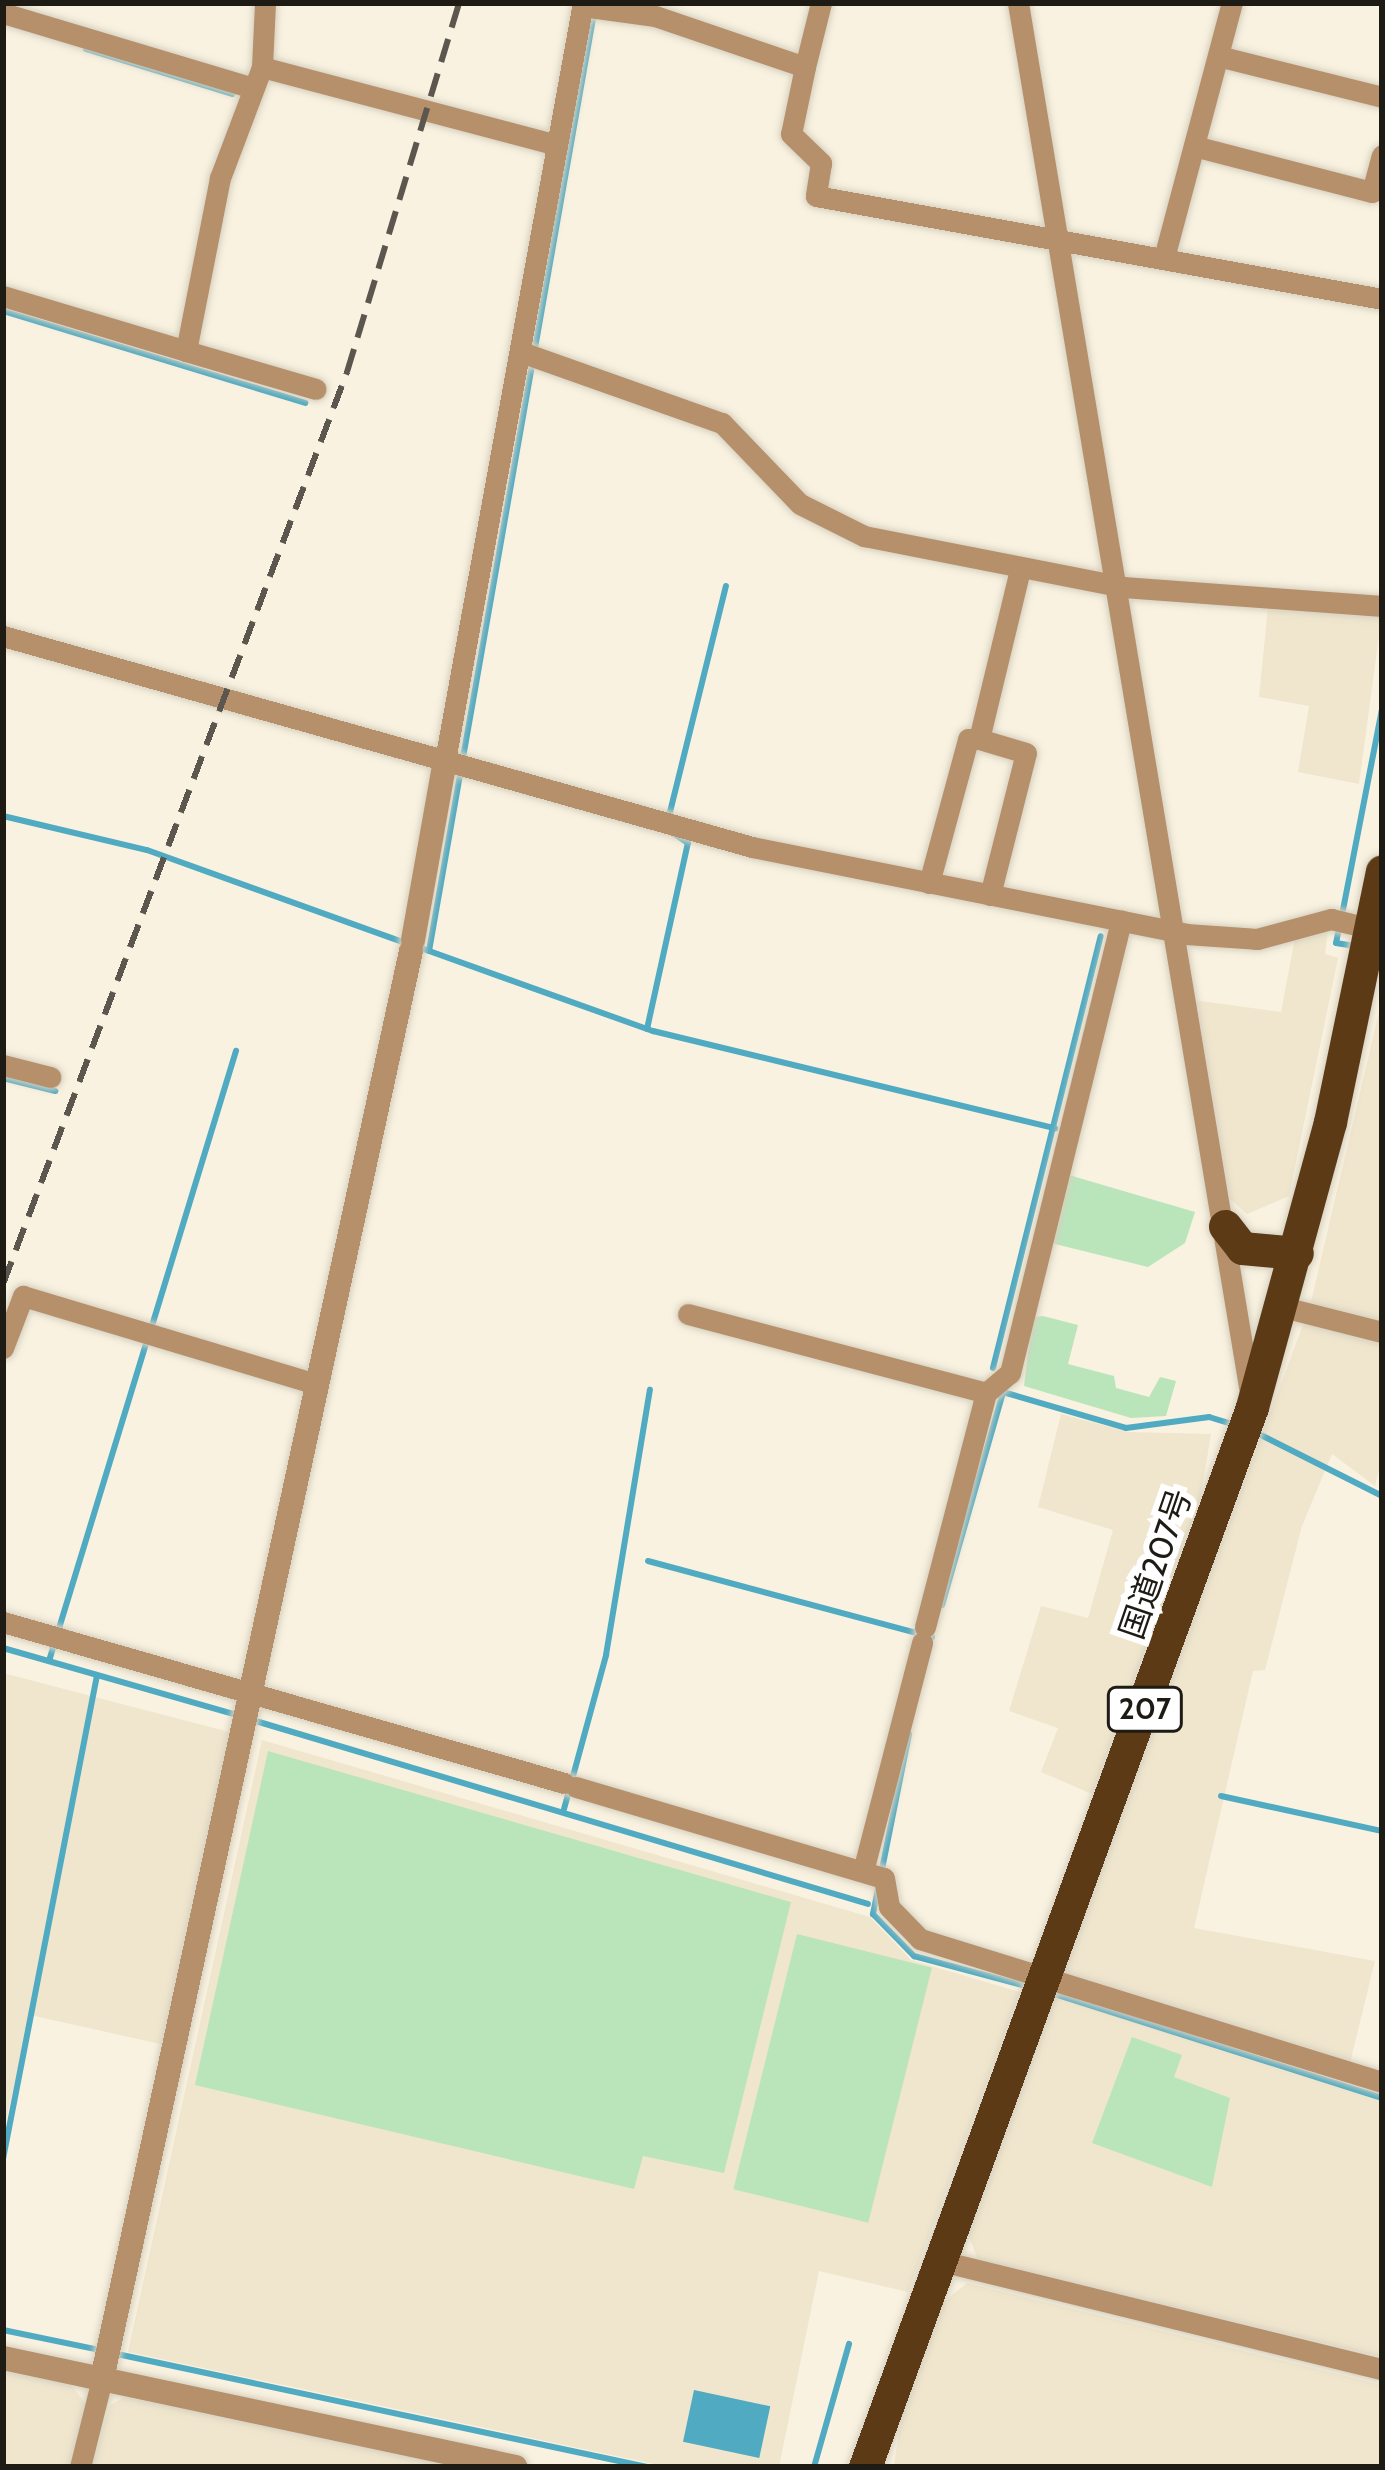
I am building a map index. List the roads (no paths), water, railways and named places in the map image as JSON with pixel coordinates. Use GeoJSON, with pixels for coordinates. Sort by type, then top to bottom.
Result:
{"type":"FeatureCollection","features":[{"type":"Feature","properties":{"kind":"highway","name":"国道207号"},"geometry":{"type":"LineString","coordinates":[[865,2467],[1247,1420],[1297,1253],[1361,932],[1382,871]]}},
{"type":"Feature","properties":{"kind":"highway"},"geometry":{"type":"LineString","coordinates":[[1225,1226],[1241,1248],[1297,1253]]}},
{"type":"Feature","properties":{"kind":"street"},"geometry":{"type":"LineString","coordinates":[[185,351],[250,87],[262,67],[265,3]]}},
{"type":"Feature","properties":{"kind":"street"},"geometry":{"type":"LineString","coordinates":[[821,3],[791,134],[821,164],[816,196],[1165,254],[1382,299]]}},
{"type":"Feature","properties":{"kind":"street"},"geometry":{"type":"LineString","coordinates":[[1018,3],[1051,236],[1225,1226],[1247,1420]]}},
{"type":"Feature","properties":{"kind":"street"},"geometry":{"type":"LineString","coordinates":[[1165,254],[1232,3]]}},
{"type":"Feature","properties":{"kind":"street"},"geometry":{"type":"LineString","coordinates":[[80,2467],[252,1710],[316,1384],[457,758],[528,353],[557,145],[588,6],[805,67]]}},
{"type":"Feature","properties":{"kind":"street"},"geometry":{"type":"LineString","coordinates":[[3,13],[250,87]]}},
{"type":"Feature","properties":{"kind":"street"},"geometry":{"type":"LineString","coordinates":[[1218,56],[1382,97]]}},
{"type":"Feature","properties":{"kind":"street"},"geometry":{"type":"LineString","coordinates":[[262,67],[557,145]]}},
{"type":"Feature","properties":{"kind":"street"},"geometry":{"type":"LineString","coordinates":[[1194,146],[1372,192],[1382,154]]}},
{"type":"Feature","properties":{"kind":"street"},"geometry":{"type":"LineString","coordinates":[[3,296],[316,389]]}},
{"type":"Feature","properties":{"kind":"street"},"geometry":{"type":"LineString","coordinates":[[528,353],[722,423],[800,504],[864,536],[1020,570],[1112,583],[1382,606]]}},
{"type":"Feature","properties":{"kind":"street"},"geometry":{"type":"LineString","coordinates":[[979,739],[1020,570]]}},
{"type":"Feature","properties":{"kind":"street"},"geometry":{"type":"LineString","coordinates":[[3,636],[457,758],[668,822],[929,883],[1120,920],[1257,939],[1361,932]]}},
{"type":"Feature","properties":{"kind":"street"},"geometry":{"type":"LineString","coordinates":[[929,883],[968,739],[979,739],[1026,753],[990,895]]}},
{"type":"Feature","properties":{"kind":"street"},"geometry":{"type":"LineString","coordinates":[[1120,920],[1010,1373],[986,1393],[924,1635],[872,1874],[889,1907],[920,1939],[1042,1984],[1382,2082]]}},
{"type":"Feature","properties":{"kind":"street"},"geometry":{"type":"LineString","coordinates":[[3,1065],[50,1077]]}},
{"type":"Feature","properties":{"kind":"street"},"geometry":{"type":"LineString","coordinates":[[3,1348],[23,1296],[316,1384]]}},
{"type":"Feature","properties":{"kind":"street"},"geometry":{"type":"LineString","coordinates":[[1283,1306],[1382,1332]]}},
{"type":"Feature","properties":{"kind":"street"},"geometry":{"type":"LineString","coordinates":[[688,1314],[986,1393]]}},
{"type":"Feature","properties":{"kind":"street"},"geometry":{"type":"LineString","coordinates":[[3,1622],[57,1636],[252,1710],[570,1785],[872,1874]]}},
{"type":"Feature","properties":{"kind":"street"},"geometry":{"type":"LineString","coordinates":[[941,2261],[1382,2369]]}},
{"type":"Feature","properties":{"kind":"street"},"geometry":{"type":"LineString","coordinates":[[3,2358],[107,2361],[516,2467]]}},
{"type":"Feature","properties":{"kind":"water"},"geometry":{"type":"Polygon","coordinates":[[[694,2390],[770,2406],[759,2458],[683,2442],[694,2390]]]}},
{"type":"Feature","properties":{"kind":"waterway"},"geometry":{"type":"LineString","coordinates":[[429,951],[594,12]]}},
{"type":"Feature","properties":{"kind":"waterway"},"geometry":{"type":"LineString","coordinates":[[86,49],[232,94]]}},
{"type":"Feature","properties":{"kind":"waterway"},"geometry":{"type":"LineString","coordinates":[[3,311],[305,403]]}},
{"type":"Feature","properties":{"kind":"waterway"},"geometry":{"type":"LineString","coordinates":[[669,816],[726,586]]}},
{"type":"Feature","properties":{"kind":"waterway"},"geometry":{"type":"LineString","coordinates":[[1342,915],[1382,709]]}},
{"type":"Feature","properties":{"kind":"waterway"},"geometry":{"type":"LineString","coordinates":[[3,816],[147,850],[406,943]]}},
{"type":"Feature","properties":{"kind":"waterway"},"geometry":{"type":"LineString","coordinates":[[647,1029],[688,843],[666,828]]}},
{"type":"Feature","properties":{"kind":"waterway"},"geometry":{"type":"LineString","coordinates":[[1339,928],[1336,943],[1355,946]]}},
{"type":"Feature","properties":{"kind":"waterway"},"geometry":{"type":"LineString","coordinates":[[993,1368],[1101,936]]}},
{"type":"Feature","properties":{"kind":"waterway"},"geometry":{"type":"LineString","coordinates":[[418,947],[653,1031],[1055,1128]]}},
{"type":"Feature","properties":{"kind":"waterway"},"geometry":{"type":"LineString","coordinates":[[151,1329],[236,1051]]}},
{"type":"Feature","properties":{"kind":"waterway"},"geometry":{"type":"LineString","coordinates":[[3,1078],[55,1091]]}},
{"type":"Feature","properties":{"kind":"waterway"},"geometry":{"type":"LineString","coordinates":[[49,1661],[147,1341]]}},
{"type":"Feature","properties":{"kind":"waterway"},"geometry":{"type":"LineString","coordinates":[[564,1809],[606,1655],[650,1390]]}},
{"type":"Feature","properties":{"kind":"waterway"},"geometry":{"type":"LineString","coordinates":[[942,1605],[1003,1392],[1126,1428],[1209,1417],[1235,1425]]}},
{"type":"Feature","properties":{"kind":"waterway"},"geometry":{"type":"LineString","coordinates":[[1253,1431],[1382,1496]]}},
{"type":"Feature","properties":{"kind":"waterway"},"geometry":{"type":"LineString","coordinates":[[648,1561],[932,1637]]}},
{"type":"Feature","properties":{"kind":"waterway"},"geometry":{"type":"LineString","coordinates":[[3,1648],[236,1715]]}},
{"type":"Feature","properties":{"kind":"waterway"},"geometry":{"type":"LineString","coordinates":[[3,2159],[97,1676]]}},
{"type":"Feature","properties":{"kind":"waterway"},"geometry":{"type":"LineString","coordinates":[[249,1719],[868,1904]]}},
{"type":"Feature","properties":{"kind":"waterway"},"geometry":{"type":"LineString","coordinates":[[909,1734],[873,1914],[914,1956],[1030,1987]]}},
{"type":"Feature","properties":{"kind":"waterway"},"geometry":{"type":"LineString","coordinates":[[1221,1796],[1382,1831]]}},
{"type":"Feature","properties":{"kind":"waterway"},"geometry":{"type":"LineString","coordinates":[[1048,1992],[1382,2098]]}},
{"type":"Feature","properties":{"kind":"waterway"},"geometry":{"type":"LineString","coordinates":[[3,2330],[104,2351]]}},
{"type":"Feature","properties":{"kind":"waterway"},"geometry":{"type":"LineString","coordinates":[[814,2467],[849,2344]]}},
{"type":"Feature","properties":{"kind":"waterway"},"geometry":{"type":"LineString","coordinates":[[117,2354],[647,2467]]}},
{"type":"Feature","properties":{"kind":"railway"},"geometry":{"type":"LineString","coordinates":[[3,1284],[347,372],[459,3]]}}]}
